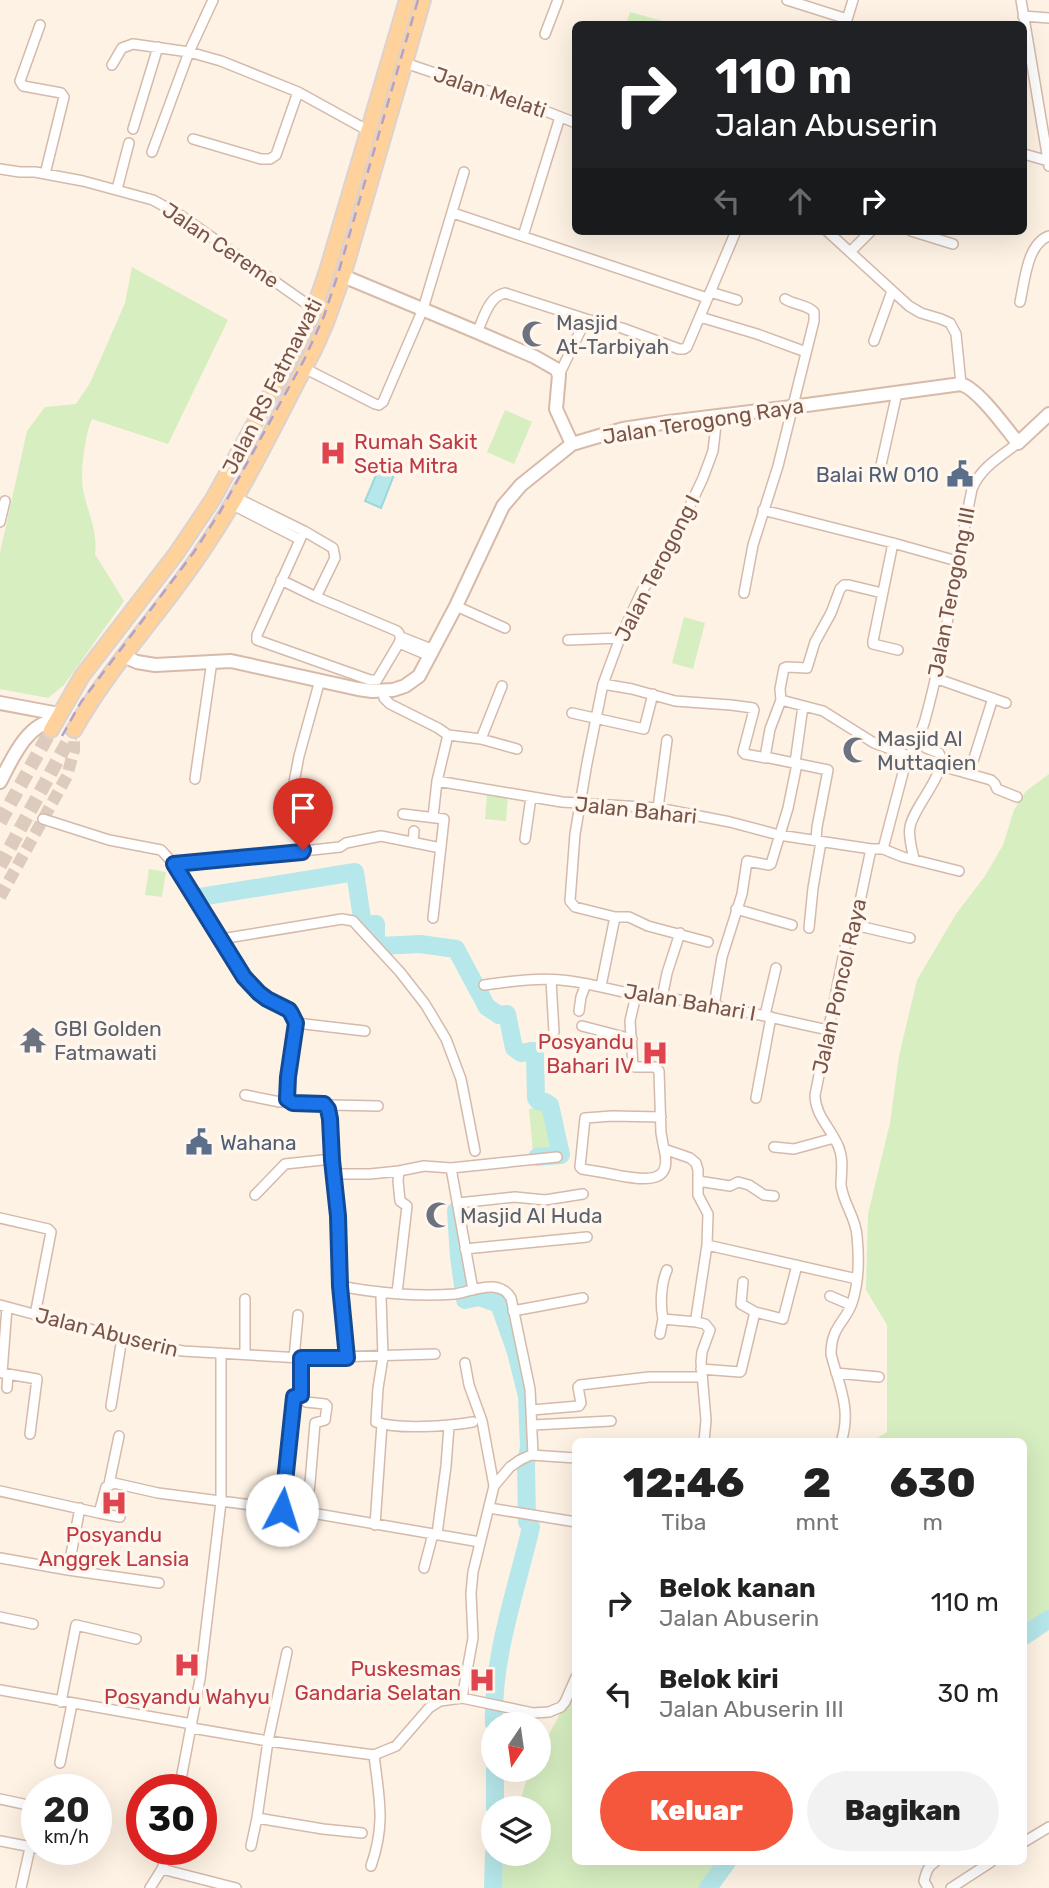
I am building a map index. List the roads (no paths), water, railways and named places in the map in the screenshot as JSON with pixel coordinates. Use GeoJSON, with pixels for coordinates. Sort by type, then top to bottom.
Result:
{"type":"FeatureCollection","features":[{"type":"Feature","properties":{"kind":"main road","name":"Jalan RS Fatmawati"},"geometry":{"type":"LineString","coordinates":[[55,721],[82,676],[176,554],[213,499],[279,380],[314,309],[407,0]]}},
{"type":"Feature","properties":{"kind":"main road","name":"Jalan RS Fatmawati"},"geometry":{"type":"LineString","coordinates":[[74,730],[123,656],[196,561],[233,500],[326,323],[343,276],[424,0]]}},
{"type":"Feature","properties":{"kind":"main road"},"geometry":{"type":"LineString","coordinates":[[346,203],[363,208]]}},
{"type":"Feature","properties":{"kind":"street"},"geometry":{"type":"LineString","coordinates":[[152,152],[189,52],[213,0]]}},
{"type":"Feature","properties":{"kind":"street"},"geometry":{"type":"LineString","coordinates":[[545,34],[558,0]]}},
{"type":"Feature","properties":{"kind":"street"},"geometry":{"type":"LineString","coordinates":[[787,0],[843,21]]}},
{"type":"Feature","properties":{"kind":"street"},"geometry":{"type":"LineString","coordinates":[[846,21],[853,0]]}},
{"type":"Feature","properties":{"kind":"street"},"geometry":{"type":"LineString","coordinates":[[1021,0],[1024,21]]}},
{"type":"Feature","properties":{"kind":"street"},"geometry":{"type":"LineString","coordinates":[[1023,16],[1049,18]]}},
{"type":"Feature","properties":{"kind":"street"},"geometry":{"type":"LineString","coordinates":[[40,25],[20,81],[23,86],[61,93],[64,97],[45,174]]}},
{"type":"Feature","properties":{"kind":"street"},"geometry":{"type":"LineString","coordinates":[[112,65],[122,48],[129,44],[189,52],[221,61],[298,92],[367,130]]}},
{"type":"Feature","properties":{"kind":"street"},"geometry":{"type":"LineString","coordinates":[[133,129],[159,47]]}},
{"type":"Feature","properties":{"kind":"street"},"geometry":{"type":"LineString","coordinates":[[1027,51],[1048,163]]}},
{"type":"Feature","properties":{"kind":"street","name":"Jalan Melati"},"geometry":{"type":"LineString","coordinates":[[405,63],[572,122]]}},
{"type":"Feature","properties":{"kind":"street"},"geometry":{"type":"LineString","coordinates":[[194,139],[261,159],[270,159],[276,155],[298,92]]}},
{"type":"Feature","properties":{"kind":"street"},"geometry":{"type":"LineString","coordinates":[[523,236],[560,117]]}},
{"type":"Feature","properties":{"kind":"street"},"geometry":{"type":"LineString","coordinates":[[117,189],[129,143]]}},
{"type":"Feature","properties":{"kind":"street"},"geometry":{"type":"LineString","coordinates":[[1027,155],[1048,163]]}},
{"type":"Feature","properties":{"kind":"street","name":"Jalan Cereme"},"geometry":{"type":"LineString","coordinates":[[0,169],[83,180],[139,195],[166,206],[314,309]]}},
{"type":"Feature","properties":{"kind":"street"},"geometry":{"type":"LineString","coordinates":[[304,368],[375,404],[381,404],[424,309],[464,173]]}},
{"type":"Feature","properties":{"kind":"street"},"geometry":{"type":"LineString","coordinates":[[453,214],[709,295],[737,300]]}},
{"type":"Feature","properties":{"kind":"street"},"geometry":{"type":"LineString","coordinates":[[477,332],[492,299],[501,294],[622,328],[684,349],[734,235]]}},
{"type":"Feature","properties":{"kind":"street"},"geometry":{"type":"LineString","coordinates":[[832,235],[909,306],[950,323],[956,334],[961,384],[970,387],[1018,443],[1049,414]]}},
{"type":"Feature","properties":{"kind":"street"},"geometry":{"type":"LineString","coordinates":[[851,251],[867,235]]}},
{"type":"Feature","properties":{"kind":"street"},"geometry":{"type":"LineString","coordinates":[[941,235],[953,244]]}},
{"type":"Feature","properties":{"kind":"street"},"geometry":{"type":"LineString","coordinates":[[1020,302],[1031,254],[1037,243],[1049,236]]}},
{"type":"Feature","properties":{"kind":"street"},"geometry":{"type":"LineString","coordinates":[[343,276],[535,357],[556,369],[559,375]]}},
{"type":"Feature","properties":{"kind":"street"},"geometry":{"type":"LineString","coordinates":[[874,341],[892,291]]}},
{"type":"Feature","properties":{"kind":"street"},"geometry":{"type":"LineString","coordinates":[[744,593],[750,555],[778,467],[813,326],[814,312],[810,307],[785,299]]}},
{"type":"Feature","properties":{"kind":"street"},"geometry":{"type":"LineString","coordinates":[[699,317],[806,352]]}},
{"type":"Feature","properties":{"kind":"street"},"geometry":{"type":"LineString","coordinates":[[572,444],[556,409],[559,375],[586,319]]}},
{"type":"Feature","properties":{"kind":"street","name":"Jalan Terogong Raya"},"geometry":{"type":"LineString","coordinates":[[123,656],[155,665],[231,661],[358,689],[393,690],[419,676],[457,606],[505,503],[521,485],[572,444],[623,429],[961,384]]}},
{"type":"Feature","properties":{"kind":"street"},"geometry":{"type":"LineString","coordinates":[[880,474],[897,393]]}},
{"type":"Feature","properties":{"kind":"street","name":"Jalan Terogong I"},"geometry":{"type":"LineString","coordinates":[[580,803],[604,684],[620,638],[642,591],[682,525],[703,478],[713,451],[717,416]]}},
{"type":"Feature","properties":{"kind":"street","name":"Jalan Terogong III"},"geometry":{"type":"LineString","coordinates":[[883,849],[909,756],[920,746],[975,480],[982,471],[1018,443]]}},
{"type":"Feature","properties":{"kind":"street"},"geometry":{"type":"LineString","coordinates":[[233,500],[332,548],[334,561],[316,597]]}},
{"type":"Feature","properties":{"kind":"street"},"geometry":{"type":"LineString","coordinates":[[0,522],[5,501]]}},
{"type":"Feature","properties":{"kind":"street"},"geometry":{"type":"LineString","coordinates":[[763,510],[957,561]]}},
{"type":"Feature","properties":{"kind":"street"},"geometry":{"type":"LineString","coordinates":[[281,580],[397,631],[400,640],[379,678],[373,681],[256,639],[257,635],[281,580],[301,535]]}},
{"type":"Feature","properties":{"kind":"street"},"geometry":{"type":"LineString","coordinates":[[893,543],[873,643],[898,650]]}},
{"type":"Feature","properties":{"kind":"street"},"geometry":{"type":"LineString","coordinates":[[766,758],[770,729],[781,700],[779,689],[784,668],[807,668],[815,642],[842,586],[849,584],[882,593]]}},
{"type":"Feature","properties":{"kind":"street"},"geometry":{"type":"LineString","coordinates":[[457,606],[505,628]]}},
{"type":"Feature","properties":{"kind":"street"},"geometry":{"type":"LineString","coordinates":[[568,640],[620,638]]}},
{"type":"Feature","properties":{"kind":"street"},"geometry":{"type":"LineString","coordinates":[[400,640],[432,653]]}},
{"type":"Feature","properties":{"kind":"street"},"geometry":{"type":"LineString","coordinates":[[195,779],[212,661]]}},
{"type":"Feature","properties":{"kind":"street"},"geometry":{"type":"LineString","coordinates":[[935,678],[1006,703]]}},
{"type":"Feature","properties":{"kind":"street"},"geometry":{"type":"LineString","coordinates":[[303,851],[302,824],[290,822],[288,814],[299,756],[320,680]]}},
{"type":"Feature","properties":{"kind":"street"},"geometry":{"type":"LineString","coordinates":[[604,684],[674,701],[753,708],[775,715]]}},
{"type":"Feature","properties":{"kind":"street"},"geometry":{"type":"LineString","coordinates":[[481,739],[502,686]]}},
{"type":"Feature","properties":{"kind":"street"},"geometry":{"type":"LineString","coordinates":[[383,690],[384,698],[390,704],[447,735],[481,739],[517,749]]}},
{"type":"Feature","properties":{"kind":"street"},"geometry":{"type":"LineString","coordinates":[[572,713],[645,729],[653,694]]}},
{"type":"Feature","properties":{"kind":"street"},"geometry":{"type":"LineString","coordinates":[[969,774],[993,698]]}},
{"type":"Feature","properties":{"kind":"street"},"geometry":{"type":"LineString","coordinates":[[781,700],[823,711],[874,743],[909,756]]}},
{"type":"Feature","properties":{"kind":"street"},"geometry":{"type":"LineString","coordinates":[[0,703],[55,721]]}},
{"type":"Feature","properties":{"kind":"street"},"geometry":{"type":"LineString","coordinates":[[714,1006],[722,957],[742,894],[747,861],[771,864],[793,789],[803,706]]}},
{"type":"Feature","properties":{"kind":"street"},"geometry":{"type":"LineString","coordinates":[[753,708],[743,752],[745,754],[829,772],[817,827],[819,841],[809,928]]}},
{"type":"Feature","properties":{"kind":"street"},"geometry":{"type":"LineString","coordinates":[[0,782],[34,729],[41,723],[55,721]]}},
{"type":"Feature","properties":{"kind":"street"},"geometry":{"type":"LineString","coordinates":[[433,817],[437,780],[447,735]]}},
{"type":"Feature","properties":{"kind":"street"},"geometry":{"type":"LineString","coordinates":[[658,808],[667,740]]}},
{"type":"Feature","properties":{"kind":"street"},"geometry":{"type":"LineString","coordinates":[[914,859],[910,826],[941,766],[942,758],[941,754],[920,746]]}},
{"type":"Feature","properties":{"kind":"street"},"geometry":{"type":"LineString","coordinates":[[941,766],[991,780],[997,789],[1017,797]]}},
{"type":"Feature","properties":{"kind":"street","name":"Jalan Bahari"},"geometry":{"type":"LineString","coordinates":[[437,780],[531,797],[658,808],[779,835],[883,849],[959,871]]}},
{"type":"Feature","properties":{"kind":"street"},"geometry":{"type":"LineString","coordinates":[[525,839],[531,797]]}},
{"type":"Feature","properties":{"kind":"street"},"geometry":{"type":"LineString","coordinates":[[580,803],[570,901],[575,907],[615,917],[629,917],[648,926],[708,942]]}},
{"type":"Feature","properties":{"kind":"street"},"geometry":{"type":"LineString","coordinates":[[403,814],[443,819],[433,918]]}},
{"type":"Feature","properties":{"kind":"street"},"geometry":{"type":"LineString","coordinates":[[43,819],[109,840],[161,850],[174,864],[252,986],[267,999],[289,1010],[296,1023],[286,1096],[289,1101]]}},
{"type":"Feature","properties":{"kind":"street"},"geometry":{"type":"LineString","coordinates":[[413,842],[414,831]]}},
{"type":"Feature","properties":{"kind":"street"},"geometry":{"type":"LineString","coordinates":[[174,864],[340,847],[346,843],[381,836],[441,848]]}},
{"type":"Feature","properties":{"kind":"street","name":"Jalan Poncol Raya"},"geometry":{"type":"LineString","coordinates":[[842,1438],[846,1412],[831,1354],[833,1335],[851,1305],[857,1279],[857,1233],[841,1185],[843,1164],[838,1146],[815,1104],[816,1084],[846,943],[855,925],[871,849]]}},
{"type":"Feature","properties":{"kind":"street"},"geometry":{"type":"LineString","coordinates":[[736,909],[792,925]]}},
{"type":"Feature","properties":{"kind":"street","name":"Jalan Bahari I"},"geometry":{"type":"LineString","coordinates":[[615,917],[601,986],[636,995],[768,1016],[828,1030]]}},
{"type":"Feature","properties":{"kind":"street"},"geometry":{"type":"LineString","coordinates":[[220,939],[342,919],[353,921],[400,972],[425,1004],[446,1039],[461,1079],[475,1152]]}},
{"type":"Feature","properties":{"kind":"street"},"geometry":{"type":"LineString","coordinates":[[855,925],[910,938]]}},
{"type":"Feature","properties":{"kind":"street"},"geometry":{"type":"LineString","coordinates":[[662,998],[680,933]]}},
{"type":"Feature","properties":{"kind":"street"},"geometry":{"type":"LineString","coordinates":[[756,1098],[776,968]]}},
{"type":"Feature","properties":{"kind":"street"},"geometry":{"type":"LineString","coordinates":[[484,985],[551,980],[601,986]]}},
{"type":"Feature","properties":{"kind":"street"},"geometry":{"type":"LineString","coordinates":[[551,980],[554,1032]]}},
{"type":"Feature","properties":{"kind":"street"},"geometry":{"type":"LineString","coordinates":[[579,1011],[586,984]]}},
{"type":"Feature","properties":{"kind":"street"},"geometry":{"type":"LineString","coordinates":[[636,995],[631,1017],[634,1066],[655,1067],[659,1071],[666,1167],[662,1174],[653,1178],[634,1178],[580,1167],[585,1118],[661,1117]]}},
{"type":"Feature","properties":{"kind":"street"},"geometry":{"type":"LineString","coordinates":[[296,1023],[365,1031]]}},
{"type":"Feature","properties":{"kind":"street"},"geometry":{"type":"LineString","coordinates":[[582,1026],[632,1039]]}},
{"type":"Feature","properties":{"kind":"street"},"geometry":{"type":"LineString","coordinates":[[245,1095],[279,1102],[326,1106],[378,1106]]}},
{"type":"Feature","properties":{"kind":"street"},"geometry":{"type":"LineString","coordinates":[[326,1106],[330,1119],[335,1174],[340,1286],[347,1358]]}},
{"type":"Feature","properties":{"kind":"street"},"geometry":{"type":"LineString","coordinates":[[774,1146],[794,1149],[834,1138]]}},
{"type":"Feature","properties":{"kind":"street"},"geometry":{"type":"LineString","coordinates":[[664,1149],[693,1160],[698,1170],[698,1195],[708,1214],[707,1245],[696,1322]]}},
{"type":"Feature","properties":{"kind":"street"},"geometry":{"type":"LineString","coordinates":[[335,1174],[370,1174],[424,1166],[448,1168],[557,1157]]}},
{"type":"Feature","properties":{"kind":"street"},"geometry":{"type":"LineString","coordinates":[[255,1195],[285,1164],[332,1160]]}},
{"type":"Feature","properties":{"kind":"street"},"geometry":{"type":"LineString","coordinates":[[448,1168],[458,1203],[469,1291]]}},
{"type":"Feature","properties":{"kind":"street"},"geometry":{"type":"LineString","coordinates":[[397,1293],[407,1206],[400,1201],[399,1171]]}},
{"type":"Feature","properties":{"kind":"street"},"geometry":{"type":"LineString","coordinates":[[698,1181],[727,1186],[738,1182],[749,1185],[764,1195],[774,1196]]}},
{"type":"Feature","properties":{"kind":"street"},"geometry":{"type":"LineString","coordinates":[[458,1203],[515,1197],[545,1200],[583,1194]]}},
{"type":"Feature","properties":{"kind":"street"},"geometry":{"type":"LineString","coordinates":[[0,1218],[51,1232],[35,1315]]}},
{"type":"Feature","properties":{"kind":"street"},"geometry":{"type":"LineString","coordinates":[[465,1249],[587,1237]]}},
{"type":"Feature","properties":{"kind":"street"},"geometry":{"type":"LineString","coordinates":[[707,1245],[857,1279]]}},
{"type":"Feature","properties":{"kind":"street"},"geometry":{"type":"LineString","coordinates":[[743,1282],[741,1304],[755,1312],[783,1319],[797,1265]]}},
{"type":"Feature","properties":{"kind":"street"},"geometry":{"type":"LineString","coordinates":[[660,1334],[667,1270]]}},
{"type":"Feature","properties":{"kind":"street"},"geometry":{"type":"LineString","coordinates":[[340,1286],[397,1293],[443,1294],[485,1287],[501,1289],[509,1294],[530,1389],[533,1425],[529,1456]]}},
{"type":"Feature","properties":{"kind":"street"},"geometry":{"type":"LineString","coordinates":[[830,1296],[851,1305]]}},
{"type":"Feature","properties":{"kind":"street"},"geometry":{"type":"LineString","coordinates":[[381,1297],[383,1357],[376,1422],[449,1426],[473,1422]]}},
{"type":"Feature","properties":{"kind":"street"},"geometry":{"type":"LineString","coordinates":[[513,1311],[583,1298]]}},
{"type":"Feature","properties":{"kind":"street"},"geometry":{"type":"LineString","coordinates":[[245,1299],[245,1354]]}},
{"type":"Feature","properties":{"kind":"street"},"geometry":{"type":"LineString","coordinates":[[4,1306],[2,1373],[37,1379],[30,1434]]}},
{"type":"Feature","properties":{"kind":"street","name":"Jalan Abuserin"},"geometry":{"type":"LineString","coordinates":[[4,1306],[165,1348],[298,1358],[435,1354]]}},
{"type":"Feature","properties":{"kind":"street"},"geometry":{"type":"LineString","coordinates":[[532,1410],[579,1406],[580,1385],[649,1377],[740,1372],[755,1312]]}},
{"type":"Feature","properties":{"kind":"street"},"geometry":{"type":"LineString","coordinates":[[298,1314],[301,1395],[306,1402],[327,1406],[325,1420],[315,1423],[306,1512]]}},
{"type":"Feature","properties":{"kind":"street"},"geometry":{"type":"LineString","coordinates":[[663,1319],[705,1324],[710,1330],[702,1352],[701,1373],[706,1420],[704,1438]]}},
{"type":"Feature","properties":{"kind":"street"},"geometry":{"type":"LineString","coordinates":[[111,1406],[122,1338]]}},
{"type":"Feature","properties":{"kind":"street"},"geometry":{"type":"LineString","coordinates":[[182,1774],[207,1626],[221,1502],[221,1353]]}},
{"type":"Feature","properties":{"kind":"street"},"geometry":{"type":"LineString","coordinates":[[462,1698],[473,1638],[471,1586],[494,1486],[482,1421],[469,1385],[465,1363]]}},
{"type":"Feature","properties":{"kind":"street"},"geometry":{"type":"LineString","coordinates":[[836,1373],[879,1377]]}},
{"type":"Feature","properties":{"kind":"street"},"geometry":{"type":"LineString","coordinates":[[7,1388],[8,1375]]}},
{"type":"Feature","properties":{"kind":"street"},"geometry":{"type":"LineString","coordinates":[[282,1510],[294,1397],[301,1395]]}},
{"type":"Feature","properties":{"kind":"street"},"geometry":{"type":"LineString","coordinates":[[533,1425],[611,1421]]}},
{"type":"Feature","properties":{"kind":"street"},"geometry":{"type":"LineString","coordinates":[[375,1525],[382,1424]]}},
{"type":"Feature","properties":{"kind":"street"},"geometry":{"type":"LineString","coordinates":[[424,1568],[435,1534],[446,1466],[449,1426]]}},
{"type":"Feature","properties":{"kind":"street"},"geometry":{"type":"LineString","coordinates":[[99,1513],[109,1484],[118,1436]]}},
{"type":"Feature","properties":{"kind":"street"},"geometry":{"type":"LineString","coordinates":[[494,1486],[510,1467],[529,1456],[572,1458]]}},
{"type":"Feature","properties":{"kind":"street"},"geometry":{"type":"LineString","coordinates":[[109,1484],[306,1512],[480,1542]]}},
{"type":"Feature","properties":{"kind":"street"},"geometry":{"type":"LineString","coordinates":[[0,1491],[120,1517]]}},
{"type":"Feature","properties":{"kind":"street"},"geometry":{"type":"LineString","coordinates":[[68,1570],[80,1508]]}},
{"type":"Feature","properties":{"kind":"street"},"geometry":{"type":"LineString","coordinates":[[489,1508],[572,1521]]}},
{"type":"Feature","properties":{"kind":"street"},"geometry":{"type":"LineString","coordinates":[[0,1558],[159,1583]]}},
{"type":"Feature","properties":{"kind":"street"},"geometry":{"type":"LineString","coordinates":[[0,1617],[33,1625]]}},
{"type":"Feature","properties":{"kind":"street"},"geometry":{"type":"LineString","coordinates":[[61,1702],[76,1625],[136,1639]]}},
{"type":"Feature","properties":{"kind":"street"},"geometry":{"type":"LineString","coordinates":[[251,1846],[268,1741],[287,1652]]}},
{"type":"Feature","properties":{"kind":"street"},"geometry":{"type":"LineString","coordinates":[[0,1690],[268,1741],[374,1755],[396,1745],[433,1704],[440,1701],[462,1698],[533,1713],[555,1710],[565,1702],[572,1686]]}},
{"type":"Feature","properties":{"kind":"street"},"geometry":{"type":"LineString","coordinates":[[60,1763],[72,1704]]}},
{"type":"Feature","properties":{"kind":"street"},"geometry":{"type":"LineString","coordinates":[[371,1866],[378,1844],[381,1813],[374,1755]]}},
{"type":"Feature","properties":{"kind":"street"},"geometry":{"type":"LineString","coordinates":[[0,1799],[21,1804]]}},
{"type":"Feature","properties":{"kind":"street"},"geometry":{"type":"LineString","coordinates":[[257,1818],[362,1833]]}},
{"type":"Feature","properties":{"kind":"street"},"geometry":{"type":"LineString","coordinates":[[1027,1840],[1049,1827]]}},
{"type":"Feature","properties":{"kind":"street"},"geometry":{"type":"LineString","coordinates":[[0,1841],[21,1845]]}},
{"type":"Feature","properties":{"kind":"street"},"geometry":{"type":"LineString","coordinates":[[21,1888],[28,1865]]}},
{"type":"Feature","properties":{"kind":"street"},"geometry":{"type":"LineString","coordinates":[[150,1888],[163,1865]]}},
{"type":"Feature","properties":{"kind":"street"},"geometry":{"type":"LineString","coordinates":[[928,1888],[924,1881],[925,1875],[932,1865]]}},
{"type":"Feature","properties":{"kind":"street"},"geometry":{"type":"LineString","coordinates":[[951,1888],[986,1865]]}},
{"type":"Feature","properties":{"kind":"street"},"geometry":{"type":"LineString","coordinates":[[162,1869],[236,1888]]}},
{"type":"Feature","properties":{"kind":"water"},"geometry":{"type":"Polygon","coordinates":[[[379,468],[394,475],[381,508],[365,501],[379,468]]]}},
{"type":"Feature","properties":{"kind":"waterway"},"geometry":{"type":"LineString","coordinates":[[200,897],[355,872],[363,925],[376,924],[376,939],[380,946],[420,944],[456,949],[487,1007],[499,1015],[507,1014],[514,1048],[521,1053],[533,1051],[535,1055],[536,1098],[550,1105],[561,1155],[537,1157]]}},
{"type":"Feature","properties":{"kind":"waterway"},"geometry":{"type":"LineString","coordinates":[[456,1211],[465,1300],[479,1297],[499,1304],[516,1352],[527,1396],[527,1522],[531,1527],[506,1624],[497,1674],[494,1712]]}},
{"type":"Feature","properties":{"kind":"waterway"},"geometry":{"type":"LineString","coordinates":[[1027,1634],[1049,1619]]}},
{"type":"Feature","properties":{"kind":"waterway"},"geometry":{"type":"LineString","coordinates":[[495,1782],[495,1796]]}},
{"type":"Feature","properties":{"kind":"waterway"},"geometry":{"type":"LineString","coordinates":[[708,1888],[725,1865]]}},
{"type":"Feature","properties":{"kind":"waterway"},"geometry":{"type":"LineString","coordinates":[[493,1888],[494,1866]]}},
{"type":"Feature","properties":{"kind":"tunnel"},"geometry":{"type":"LineString","coordinates":[[0,822],[51,730]]}},
{"type":"Feature","properties":{"kind":"tunnel"},"geometry":{"type":"LineString","coordinates":[[0,897],[67,776],[74,750],[74,730]]}},
{"type":"Feature","properties":{"kind":"tunnel"},"geometry":{"type":"LineString","coordinates":[[0,866],[74,730]]}},
{"type":"Feature","properties":{"kind":"railway"},"geometry":{"type":"LineString","coordinates":[[62,736],[81,702],[194,552],[220,512],[304,360],[324,316],[338,274],[418,0]]}},
{"type":"Feature","properties":{"kind":"place","name":"Masjid At-Tarbiyah"},"geometry":{"type":"Point","coordinates":[535,334]}},
{"type":"Feature","properties":{"kind":"place","name":"Rumah Sakit Setia Mitra"},"geometry":{"type":"Point","coordinates":[333,453]}},
{"type":"Feature","properties":{"kind":"place","name":"Balai RW 010"},"geometry":{"type":"Point","coordinates":[960,474]}},
{"type":"Feature","properties":{"kind":"place","name":"Masjid Al Muttaqien"},"geometry":{"type":"Point","coordinates":[856,750]}},
{"type":"Feature","properties":{"kind":"place","name":"GBI Golden Fatmawati"},"geometry":{"type":"Point","coordinates":[33,1040]}},
{"type":"Feature","properties":{"kind":"place","name":"Posyandu Bahari IV"},"geometry":{"type":"Point","coordinates":[655,1053]}},
{"type":"Feature","properties":{"kind":"place","name":"Wahana"},"geometry":{"type":"Point","coordinates":[199,1142]}},
{"type":"Feature","properties":{"kind":"place","name":"Masjid Al Huda"},"geometry":{"type":"Point","coordinates":[439,1215]}},
{"type":"Feature","properties":{"kind":"place","name":"Posyandu Anggrek Lansia"},"geometry":{"type":"Point","coordinates":[114,1503]}},
{"type":"Feature","properties":{"kind":"place","name":"Posyandu Wahyu"},"geometry":{"type":"Point","coordinates":[187,1665]}},
{"type":"Feature","properties":{"kind":"place","name":"Puskesmas Gandaria Selatan"},"geometry":{"type":"Point","coordinates":[482,1680]}}]}
